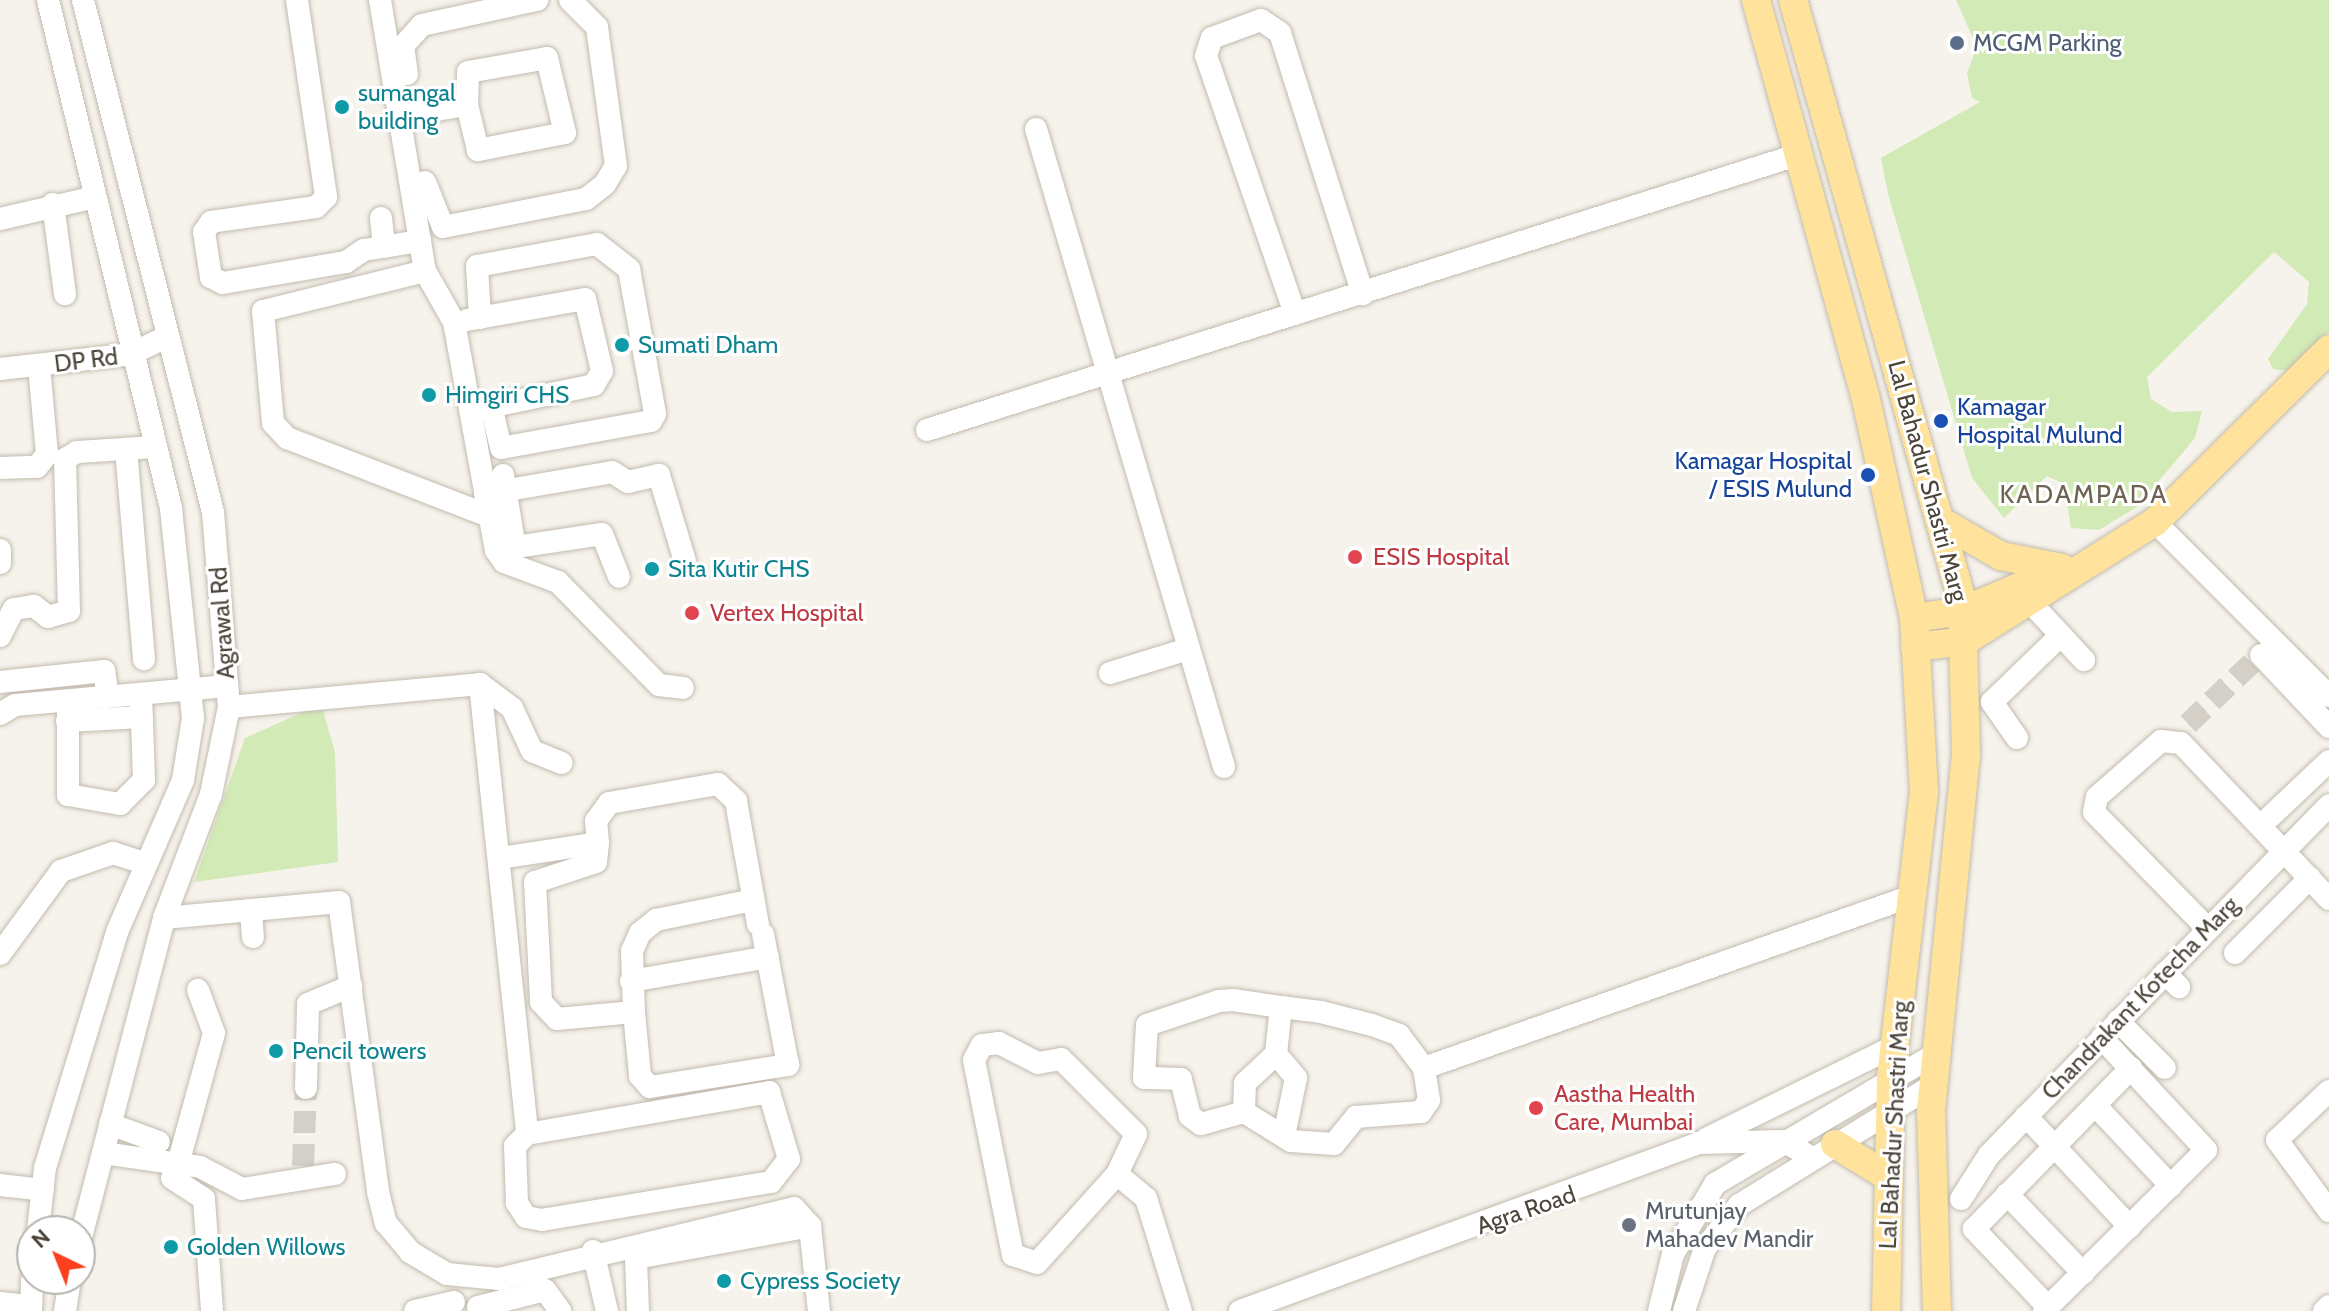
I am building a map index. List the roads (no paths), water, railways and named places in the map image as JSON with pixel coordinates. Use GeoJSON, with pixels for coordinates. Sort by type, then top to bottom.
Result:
{"type":"FeatureCollection","features":[{"type":"Feature","properties":{"kind":"main road","name":"Lal Bahadur Shastri Marg"},"geometry":{"type":"LineString","coordinates":[[1756,0],[1865,395],[1914,618],[1924,792],[1891,1078],[1886,1311]]}},
{"type":"Feature","properties":{"kind":"main road","name":"Lal Bahadur Shastri Marg"},"geometry":{"type":"LineString","coordinates":[[1793,0],[1944,523],[1963,611],[1966,754],[1933,1085],[1937,1311]]}},
{"type":"Feature","properties":{"kind":"main road"},"geometry":{"type":"LineString","coordinates":[[1915,647],[1965,641],[2031,603],[2155,522],[2329,349]]}},
{"type":"Feature","properties":{"kind":"main road"},"geometry":{"type":"LineString","coordinates":[[1944,523],[2001,556],[2062,568]]}},
{"type":"Feature","properties":{"kind":"main road"},"geometry":{"type":"LineString","coordinates":[[1914,618],[1963,611],[2062,568],[2092,561]]}},
{"type":"Feature","properties":{"kind":"main road"},"geometry":{"type":"LineString","coordinates":[[1824,1151],[1887,1176]]}},
{"type":"Feature","properties":{"kind":"street","name":"Agrawal Rd"},"geometry":{"type":"LineString","coordinates":[[40,1215],[43,1190],[117,932],[183,780],[192,690],[171,508],[131,354],[48,0]]}},
{"type":"Feature","properties":{"kind":"street","name":"Agrawal Rd"},"geometry":{"type":"LineString","coordinates":[[83,0],[213,512],[228,696],[211,794],[164,918],[87,1215]]}},
{"type":"Feature","properties":{"kind":"street"},"geometry":{"type":"LineString","coordinates":[[297,0],[326,197],[316,207],[211,222],[204,232],[211,277],[223,283],[331,265],[384,247],[420,241]]}},
{"type":"Feature","properties":{"kind":"street"},"geometry":{"type":"LineString","coordinates":[[380,0],[430,208],[443,227],[586,199],[616,166],[597,27],[570,0]]}},
{"type":"Feature","properties":{"kind":"street"},"geometry":{"type":"LineString","coordinates":[[537,0],[422,25],[403,46],[406,115],[425,271],[454,322],[481,408],[506,549],[504,562],[558,582],[659,685],[683,688]]}},
{"type":"Feature","properties":{"kind":"street"},"geometry":{"type":"LineString","coordinates":[[1295,314],[1206,56],[1212,38],[1261,20],[1280,33],[1363,294]]}},
{"type":"Feature","properties":{"kind":"street"},"geometry":{"type":"LineString","coordinates":[[547,58],[565,133],[478,150],[467,105],[468,72],[547,58]]}},
{"type":"Feature","properties":{"kind":"street"},"geometry":{"type":"LineString","coordinates":[[406,115],[467,105]]}},
{"type":"Feature","properties":{"kind":"street"},"geometry":{"type":"LineString","coordinates":[[1036,129],[1105,374],[1224,767]]}},
{"type":"Feature","properties":{"kind":"street"},"geometry":{"type":"LineString","coordinates":[[927,430],[1797,155]]}},
{"type":"Feature","properties":{"kind":"street"},"geometry":{"type":"LineString","coordinates":[[0,219],[53,204],[95,197]]}},
{"type":"Feature","properties":{"kind":"street"},"geometry":{"type":"LineString","coordinates":[[53,204],[65,294]]}},
{"type":"Feature","properties":{"kind":"street"},"geometry":{"type":"LineString","coordinates":[[381,218],[384,247]]}},
{"type":"Feature","properties":{"kind":"street"},"geometry":{"type":"LineString","coordinates":[[480,318],[477,266],[597,244],[629,269],[655,414],[651,421],[501,448],[481,408]]}},
{"type":"Feature","properties":{"kind":"street"},"geometry":{"type":"LineString","coordinates":[[425,271],[263,311],[273,423],[287,438],[495,494],[612,472],[628,482],[659,475],[685,561]]}},
{"type":"Feature","properties":{"kind":"street"},"geometry":{"type":"LineString","coordinates":[[454,322],[585,299],[602,371],[594,385],[481,408]]}},
{"type":"Feature","properties":{"kind":"street","name":"DP Rd"},"geometry":{"type":"LineString","coordinates":[[0,369],[131,354],[168,336]]}},
{"type":"Feature","properties":{"kind":"street"},"geometry":{"type":"LineString","coordinates":[[0,468],[37,467],[47,454],[39,366]]}},
{"type":"Feature","properties":{"kind":"street"},"geometry":{"type":"LineString","coordinates":[[0,636],[14,609],[34,606],[48,617],[69,611],[65,459],[77,452],[155,447]]}},
{"type":"Feature","properties":{"kind":"street"},"geometry":{"type":"LineString","coordinates":[[126,449],[144,659]]}},
{"type":"Feature","properties":{"kind":"street"},"geometry":{"type":"LineString","coordinates":[[2155,522],[2329,727]]}},
{"type":"Feature","properties":{"kind":"street"},"geometry":{"type":"LineString","coordinates":[[506,549],[602,534],[619,577]]}},
{"type":"Feature","properties":{"kind":"street"},"geometry":{"type":"LineString","coordinates":[[0,550],[0,563]]}},
{"type":"Feature","properties":{"kind":"street"},"geometry":{"type":"LineString","coordinates":[[2031,603],[2084,660]]}},
{"type":"Feature","properties":{"kind":"street"},"geometry":{"type":"LineString","coordinates":[[2017,738],[1992,702],[2061,635]]}},
{"type":"Feature","properties":{"kind":"street"},"geometry":{"type":"LineString","coordinates":[[1110,673],[1188,649]]}},
{"type":"Feature","properties":{"kind":"street"},"geometry":{"type":"LineString","coordinates":[[2264,652],[2329,696]]}},
{"type":"Feature","properties":{"kind":"street"},"geometry":{"type":"LineString","coordinates":[[0,682],[104,671],[108,697]]}},
{"type":"Feature","properties":{"kind":"street"},"geometry":{"type":"LineString","coordinates":[[480,684],[527,1134]]}},
{"type":"Feature","properties":{"kind":"street"},"geometry":{"type":"LineString","coordinates":[[67,711],[108,697],[192,690],[228,696],[480,684],[512,708],[532,751],[562,763]]}},
{"type":"Feature","properties":{"kind":"street"},"geometry":{"type":"LineString","coordinates":[[67,711],[68,795],[120,804],[144,780],[141,694]]}},
{"type":"Feature","properties":{"kind":"street"},"geometry":{"type":"LineString","coordinates":[[0,714],[67,711],[142,717]]}},
{"type":"Feature","properties":{"kind":"street"},"geometry":{"type":"LineString","coordinates":[[2188,724],[2270,817],[2310,878],[2329,899]]}},
{"type":"Feature","properties":{"kind":"street"},"geometry":{"type":"LineString","coordinates":[[2208,929],[2094,812],[2097,797],[2172,739],[2289,846]]}},
{"type":"Feature","properties":{"kind":"street"},"geometry":{"type":"LineString","coordinates":[[2270,817],[2329,761]]}},
{"type":"Feature","properties":{"kind":"street"},"geometry":{"type":"LineString","coordinates":[[634,1012],[557,1019],[541,1002],[535,882],[596,862],[596,821],[609,803],[718,784],[736,801],[753,900],[790,1054],[779,1071],[650,1087],[640,1076],[634,1012],[631,981],[632,951],[656,920],[753,900]]}},
{"type":"Feature","properties":{"kind":"street","name":"Chandrakant Kotecha Marg"},"geometry":{"type":"LineString","coordinates":[[1961,1199],[2022,1121],[2102,1038],[2123,1025],[2173,981],[2208,929],[2329,805]]}},
{"type":"Feature","properties":{"kind":"street"},"geometry":{"type":"LineString","coordinates":[[500,858],[598,843]]}},
{"type":"Feature","properties":{"kind":"street"},"geometry":{"type":"LineString","coordinates":[[0,954],[61,871],[113,853],[146,864]]}},
{"type":"Feature","properties":{"kind":"street"},"geometry":{"type":"LineString","coordinates":[[2235,953],[2310,878]]}},
{"type":"Feature","properties":{"kind":"street"},"geometry":{"type":"LineString","coordinates":[[1424,1068],[1912,896]]}},
{"type":"Feature","properties":{"kind":"street"},"geometry":{"type":"LineString","coordinates":[[164,918],[339,902],[378,1192],[394,1246],[447,1274],[499,1279],[593,1251],[794,1208],[810,1226],[819,1311]]}},
{"type":"Feature","properties":{"kind":"street"},"geometry":{"type":"LineString","coordinates":[[251,910],[253,937]]}},
{"type":"Feature","properties":{"kind":"street"},"geometry":{"type":"LineString","coordinates":[[631,981],[768,957]]}},
{"type":"Feature","properties":{"kind":"street"},"geometry":{"type":"LineString","coordinates":[[306,1088],[308,1004],[317,995],[351,986]]}},
{"type":"Feature","properties":{"kind":"street"},"geometry":{"type":"LineString","coordinates":[[169,1162],[214,1033],[198,990]]}},
{"type":"Feature","properties":{"kind":"street"},"geometry":{"type":"LineString","coordinates":[[1219,1001],[1281,1007],[1399,1035],[1424,1068],[1429,1100],[1421,1112],[1356,1117],[1334,1144],[1302,1145],[1244,1112],[1194,1121],[1181,1079],[1144,1078],[1143,1029],[1219,1001]]}},
{"type":"Feature","properties":{"kind":"street"},"geometry":{"type":"LineString","coordinates":[[1244,1112],[1245,1083],[1276,1054],[1281,1007]]}},
{"type":"Feature","properties":{"kind":"street"},"geometry":{"type":"LineString","coordinates":[[2123,1025],[2165,1068]]}},
{"type":"Feature","properties":{"kind":"street"},"geometry":{"type":"LineString","coordinates":[[2041,1310],[2171,1186],[2205,1146],[2102,1038]]}},
{"type":"Feature","properties":{"kind":"street"},"geometry":{"type":"LineString","coordinates":[[999,1043],[1038,1063],[1061,1059],[1136,1134],[1117,1174],[1037,1263],[1018,1261],[1009,1245],[974,1060],[982,1045],[999,1043]]}},
{"type":"Feature","properties":{"kind":"street"},"geometry":{"type":"LineString","coordinates":[[1698,1143],[1895,1046]]}},
{"type":"Feature","properties":{"kind":"street"},"geometry":{"type":"LineString","coordinates":[[1659,1311],[1673,1254],[1703,1197],[1783,1141],[1937,1053]]}},
{"type":"Feature","properties":{"kind":"street"},"geometry":{"type":"LineString","coordinates":[[1276,1054],[1296,1078],[1284,1136]]}},
{"type":"Feature","properties":{"kind":"street"},"geometry":{"type":"LineString","coordinates":[[2041,1310],[1974,1232],[2007,1194],[2131,1068]]}},
{"type":"Feature","properties":{"kind":"street"},"geometry":{"type":"LineString","coordinates":[[1684,1311],[1705,1248],[1726,1217],[1824,1151],[1933,1085]]}},
{"type":"Feature","properties":{"kind":"street"},"geometry":{"type":"LineString","coordinates":[[2329,1091],[2277,1140],[2329,1211]]}},
{"type":"Feature","properties":{"kind":"street"},"geometry":{"type":"LineString","coordinates":[[769,1092],[789,1159],[771,1182],[542,1220],[526,1217],[517,1203],[515,1146],[527,1134],[769,1092]]}},
{"type":"Feature","properties":{"kind":"street"},"geometry":{"type":"LineString","coordinates":[[2095,1105],[2171,1186]]}},
{"type":"Feature","properties":{"kind":"street"},"geometry":{"type":"LineString","coordinates":[[2022,1121],[2126,1231]]}},
{"type":"Feature","properties":{"kind":"street"},"geometry":{"type":"LineString","coordinates":[[110,1124],[169,1162],[242,1189],[303,1173],[335,1174]]}},
{"type":"Feature","properties":{"kind":"street"},"geometry":{"type":"LineString","coordinates":[[1783,1141],[1824,1151]]}},
{"type":"Feature","properties":{"kind":"street","name":"Agra Road"},"geometry":{"type":"LineString","coordinates":[[1240,1311],[1698,1143],[1783,1141]]}},
{"type":"Feature","properties":{"kind":"street"},"geometry":{"type":"LineString","coordinates":[[103,1153],[169,1162],[204,1199],[212,1311]]}},
{"type":"Feature","properties":{"kind":"street"},"geometry":{"type":"LineString","coordinates":[[1117,1174],[1146,1198],[1181,1311]]}},
{"type":"Feature","properties":{"kind":"street"},"geometry":{"type":"LineString","coordinates":[[0,1185],[43,1190]]}},
{"type":"Feature","properties":{"kind":"street"},"geometry":{"type":"LineString","coordinates":[[2007,1194],[2083,1273]]}},
{"type":"Feature","properties":{"kind":"street"},"geometry":{"type":"LineString","coordinates":[[638,1311],[636,1258],[810,1226]]}},
{"type":"Feature","properties":{"kind":"street"},"geometry":{"type":"LineString","coordinates":[[1968,1242],[2041,1310]]}},
{"type":"Feature","properties":{"kind":"street"},"geometry":{"type":"LineString","coordinates":[[593,1251],[607,1311]]}},
{"type":"Feature","properties":{"kind":"street"},"geometry":{"type":"LineString","coordinates":[[478,1307],[545,1290],[560,1311]]}},
{"type":"Feature","properties":{"kind":"street"},"geometry":{"type":"LineString","coordinates":[[415,1311],[454,1302]]}},
{"type":"Feature","properties":{"kind":"street"},"geometry":{"type":"LineString","coordinates":[[0,1303],[31,1308]]}},
{"type":"Feature","properties":{"kind":"street"},"geometry":{"type":"LineString","coordinates":[[2324,1311],[2329,1306]]}},
{"type":"Feature","properties":{"kind":"tunnel"},"geometry":{"type":"LineString","coordinates":[[2188,724],[2257,658]]}},
{"type":"Feature","properties":{"kind":"tunnel"},"geometry":{"type":"LineString","coordinates":[[303,1166],[306,1088]]}},
{"type":"Feature","properties":{"kind":"place","name":"MCGM Parking"},"geometry":{"type":"Point","coordinates":[1957,43]}},
{"type":"Feature","properties":{"kind":"place","name":"sumangal building"},"geometry":{"type":"Point","coordinates":[342,107]}},
{"type":"Feature","properties":{"kind":"place","name":"Sumati Dham"},"geometry":{"type":"Point","coordinates":[622,345]}},
{"type":"Feature","properties":{"kind":"place","name":"Himgiri CHS"},"geometry":{"type":"Point","coordinates":[429,395]}},
{"type":"Feature","properties":{"kind":"place","name":"Kamagar Hospital Mulund"},"geometry":{"type":"Point","coordinates":[1941,421]}},
{"type":"Feature","properties":{"kind":"place","name":"Kamagar Hospital / ESIS Mulund"},"geometry":{"type":"Point","coordinates":[1868,475]}},
{"type":"Feature","properties":{"kind":"place","name":"ESIS Hospital"},"geometry":{"type":"Point","coordinates":[1355,557]}},
{"type":"Feature","properties":{"kind":"place","name":"Sita Kutir CHS"},"geometry":{"type":"Point","coordinates":[652,569]}},
{"type":"Feature","properties":{"kind":"place","name":"Vertex Hospital"},"geometry":{"type":"Point","coordinates":[692,613]}},
{"type":"Feature","properties":{"kind":"place","name":"Pencil towers"},"geometry":{"type":"Point","coordinates":[276,1051]}},
{"type":"Feature","properties":{"kind":"place","name":"Aastha Health Care, Mumbai"},"geometry":{"type":"Point","coordinates":[1536,1108]}},
{"type":"Feature","properties":{"kind":"place","name":"Mrutunjay Mahadev Mandir"},"geometry":{"type":"Point","coordinates":[1629,1225]}},
{"type":"Feature","properties":{"kind":"place","name":"Golden Willows"},"geometry":{"type":"Point","coordinates":[171,1247]}},
{"type":"Feature","properties":{"kind":"place","name":"Cypress Society"},"geometry":{"type":"Point","coordinates":[724,1281]}},
{"type":"Feature","properties":{"kind":"district","name":"KADAMPADA"},"geometry":{"type":"Point","coordinates":[2084,495]}}]}
